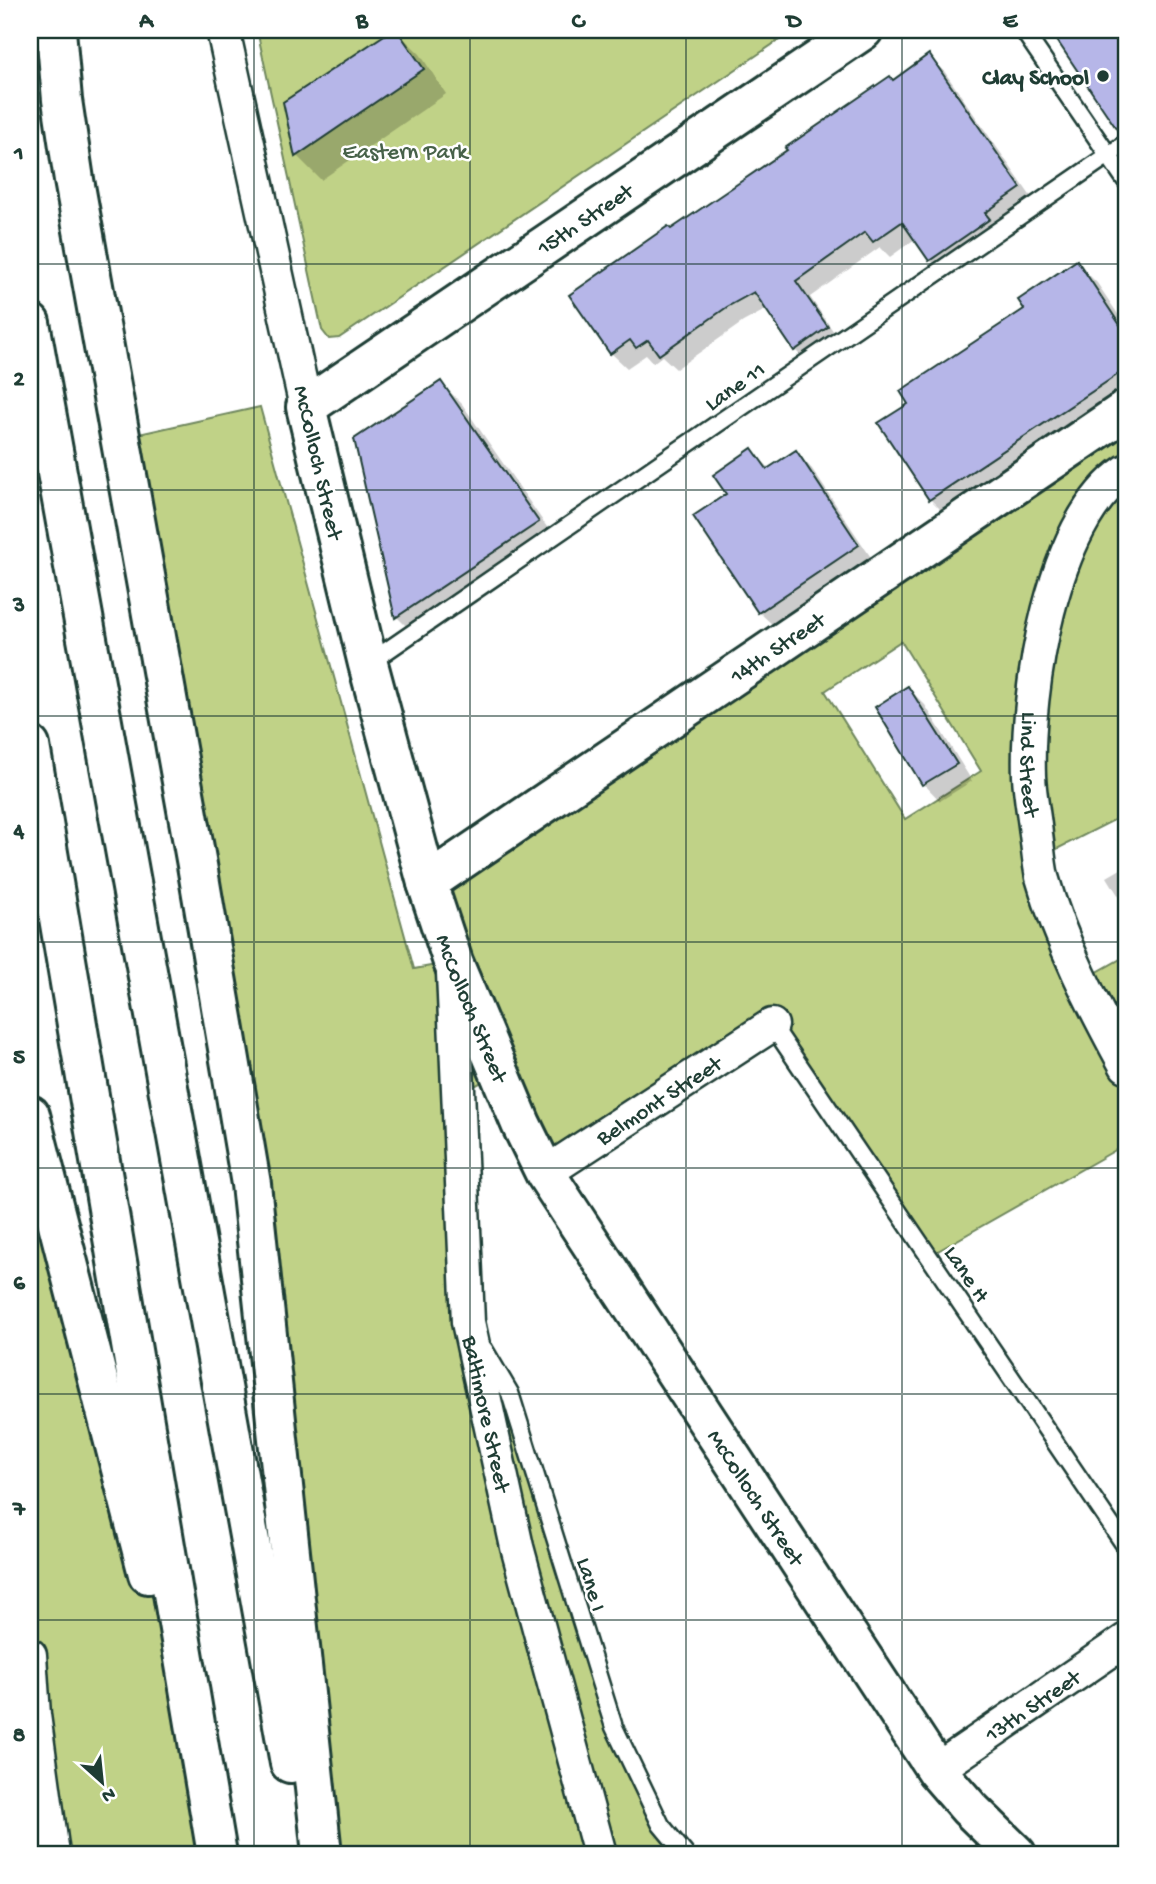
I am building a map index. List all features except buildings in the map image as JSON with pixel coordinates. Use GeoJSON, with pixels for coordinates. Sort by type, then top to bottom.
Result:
{"type":"FeatureCollection","features":[{"type":"Feature","properties":{"kind":"main road"},"geometry":{"type":"LineString","coordinates":[[56,30],[62,100],[74,180],[197,865],[251,1184],[322,1854]]}},
{"type":"Feature","properties":{"kind":"main road","name":"15th Street"},"geometry":{"type":"LineString","coordinates":[[306,407],[863,30]]}},
{"type":"Feature","properties":{"kind":"main road"},"geometry":{"type":"LineString","coordinates":[[30,323],[306,1854]]}},
{"type":"Feature","properties":{"kind":"main road","name":"McColloch Street"},"geometry":{"type":"LineString","coordinates":[[306,407],[368,664],[427,883],[453,962],[521,1124],[545,1174],[936,1770],[969,1808],[1016,1854]]}},
{"type":"Feature","properties":{"kind":"main road","name":"14th Street"},"geometry":{"type":"LineString","coordinates":[[427,883],[1126,410]]}},
{"type":"Feature","properties":{"kind":"main road"},"geometry":{"type":"LineString","coordinates":[[30,746],[214,1836]]}},
{"type":"Feature","properties":{"kind":"main road"},"geometry":{"type":"LineString","coordinates":[[30,1115],[214,1836]]}},
{"type":"Feature","properties":{"kind":"street","name":"McColloch Street"},"geometry":{"type":"LineString","coordinates":[[223,30],[306,407]]}},
{"type":"Feature","properties":{"kind":"street","name":"Lind Street"},"geometry":{"type":"LineString","coordinates":[[1126,471],[1096,501],[1077,531],[1057,581],[1042,631],[1033,692],[1029,776],[1041,874],[1058,926],[1081,981],[1126,1066]]}},
{"type":"Feature","properties":{"kind":"street","name":"Baltimore Street"},"geometry":{"type":"LineString","coordinates":[[453,962],[468,1322],[517,1547],[600,1854]]}},
{"type":"Feature","properties":{"kind":"street","name":"Belmont Street"},"geometry":{"type":"LineString","coordinates":[[545,1174],[772,1025]]}},
{"type":"Feature","properties":{"kind":"street","name":"13th Street"},"geometry":{"type":"LineString","coordinates":[[936,1770],[1126,1640]]}},
{"type":"Feature","properties":{"kind":"street"},"geometry":{"type":"LineString","coordinates":[[30,1655],[34,1715],[53,1854]]}},
{"type":"Feature","properties":{"kind":"lane"},"geometry":{"type":"LineString","coordinates":[[1023,30],[1126,181]]}},
{"type":"Feature","properties":{"kind":"lane","name":"Lane 11"},"geometry":{"type":"LineString","coordinates":[[368,664],[1126,143]]}},
{"type":"Feature","properties":{"kind":"lane","name":"Lane H"},"geometry":{"type":"LineString","coordinates":[[772,1025],[1126,1547]]}},
{"type":"Feature","properties":{"kind":"lane","name":"Lane I"},"geometry":{"type":"LineString","coordinates":[[468,1322],[510,1393],[614,1727],[661,1825],[685,1854]]}},
{"type":"Feature","properties":{"kind":"green space","name":"Eastern Park"},"geometry":{"type":"Polygon","coordinates":[[[257,30],[794,30],[339,338],[329,339],[322,330],[257,30]]]}},
{"type":"Feature","properties":{"kind":"green space"},"geometry":{"type":"Polygon","coordinates":[[[260,407],[414,969],[453,962],[427,883],[1126,415],[1126,814],[1039,858],[1081,981],[1126,956],[1126,1144],[929,1256],[772,1025],[545,1173],[498,1073],[458,1095],[468,1322],[510,1393],[614,1727],[685,1854],[322,1854],[276,1401],[121,438],[260,407]],[[901,641],[825,691],[905,819],[981,771],[901,641]]]}},
{"type":"Feature","properties":{"kind":"green space"},"geometry":{"type":"Polygon","coordinates":[[[30,1115],[210,1818],[218,1854],[30,1854],[30,1115]]]}},
{"type":"Feature","properties":{"kind":"place","name":"Clay School"},"geometry":{"type":"Point","coordinates":[1103,76]}}]}
